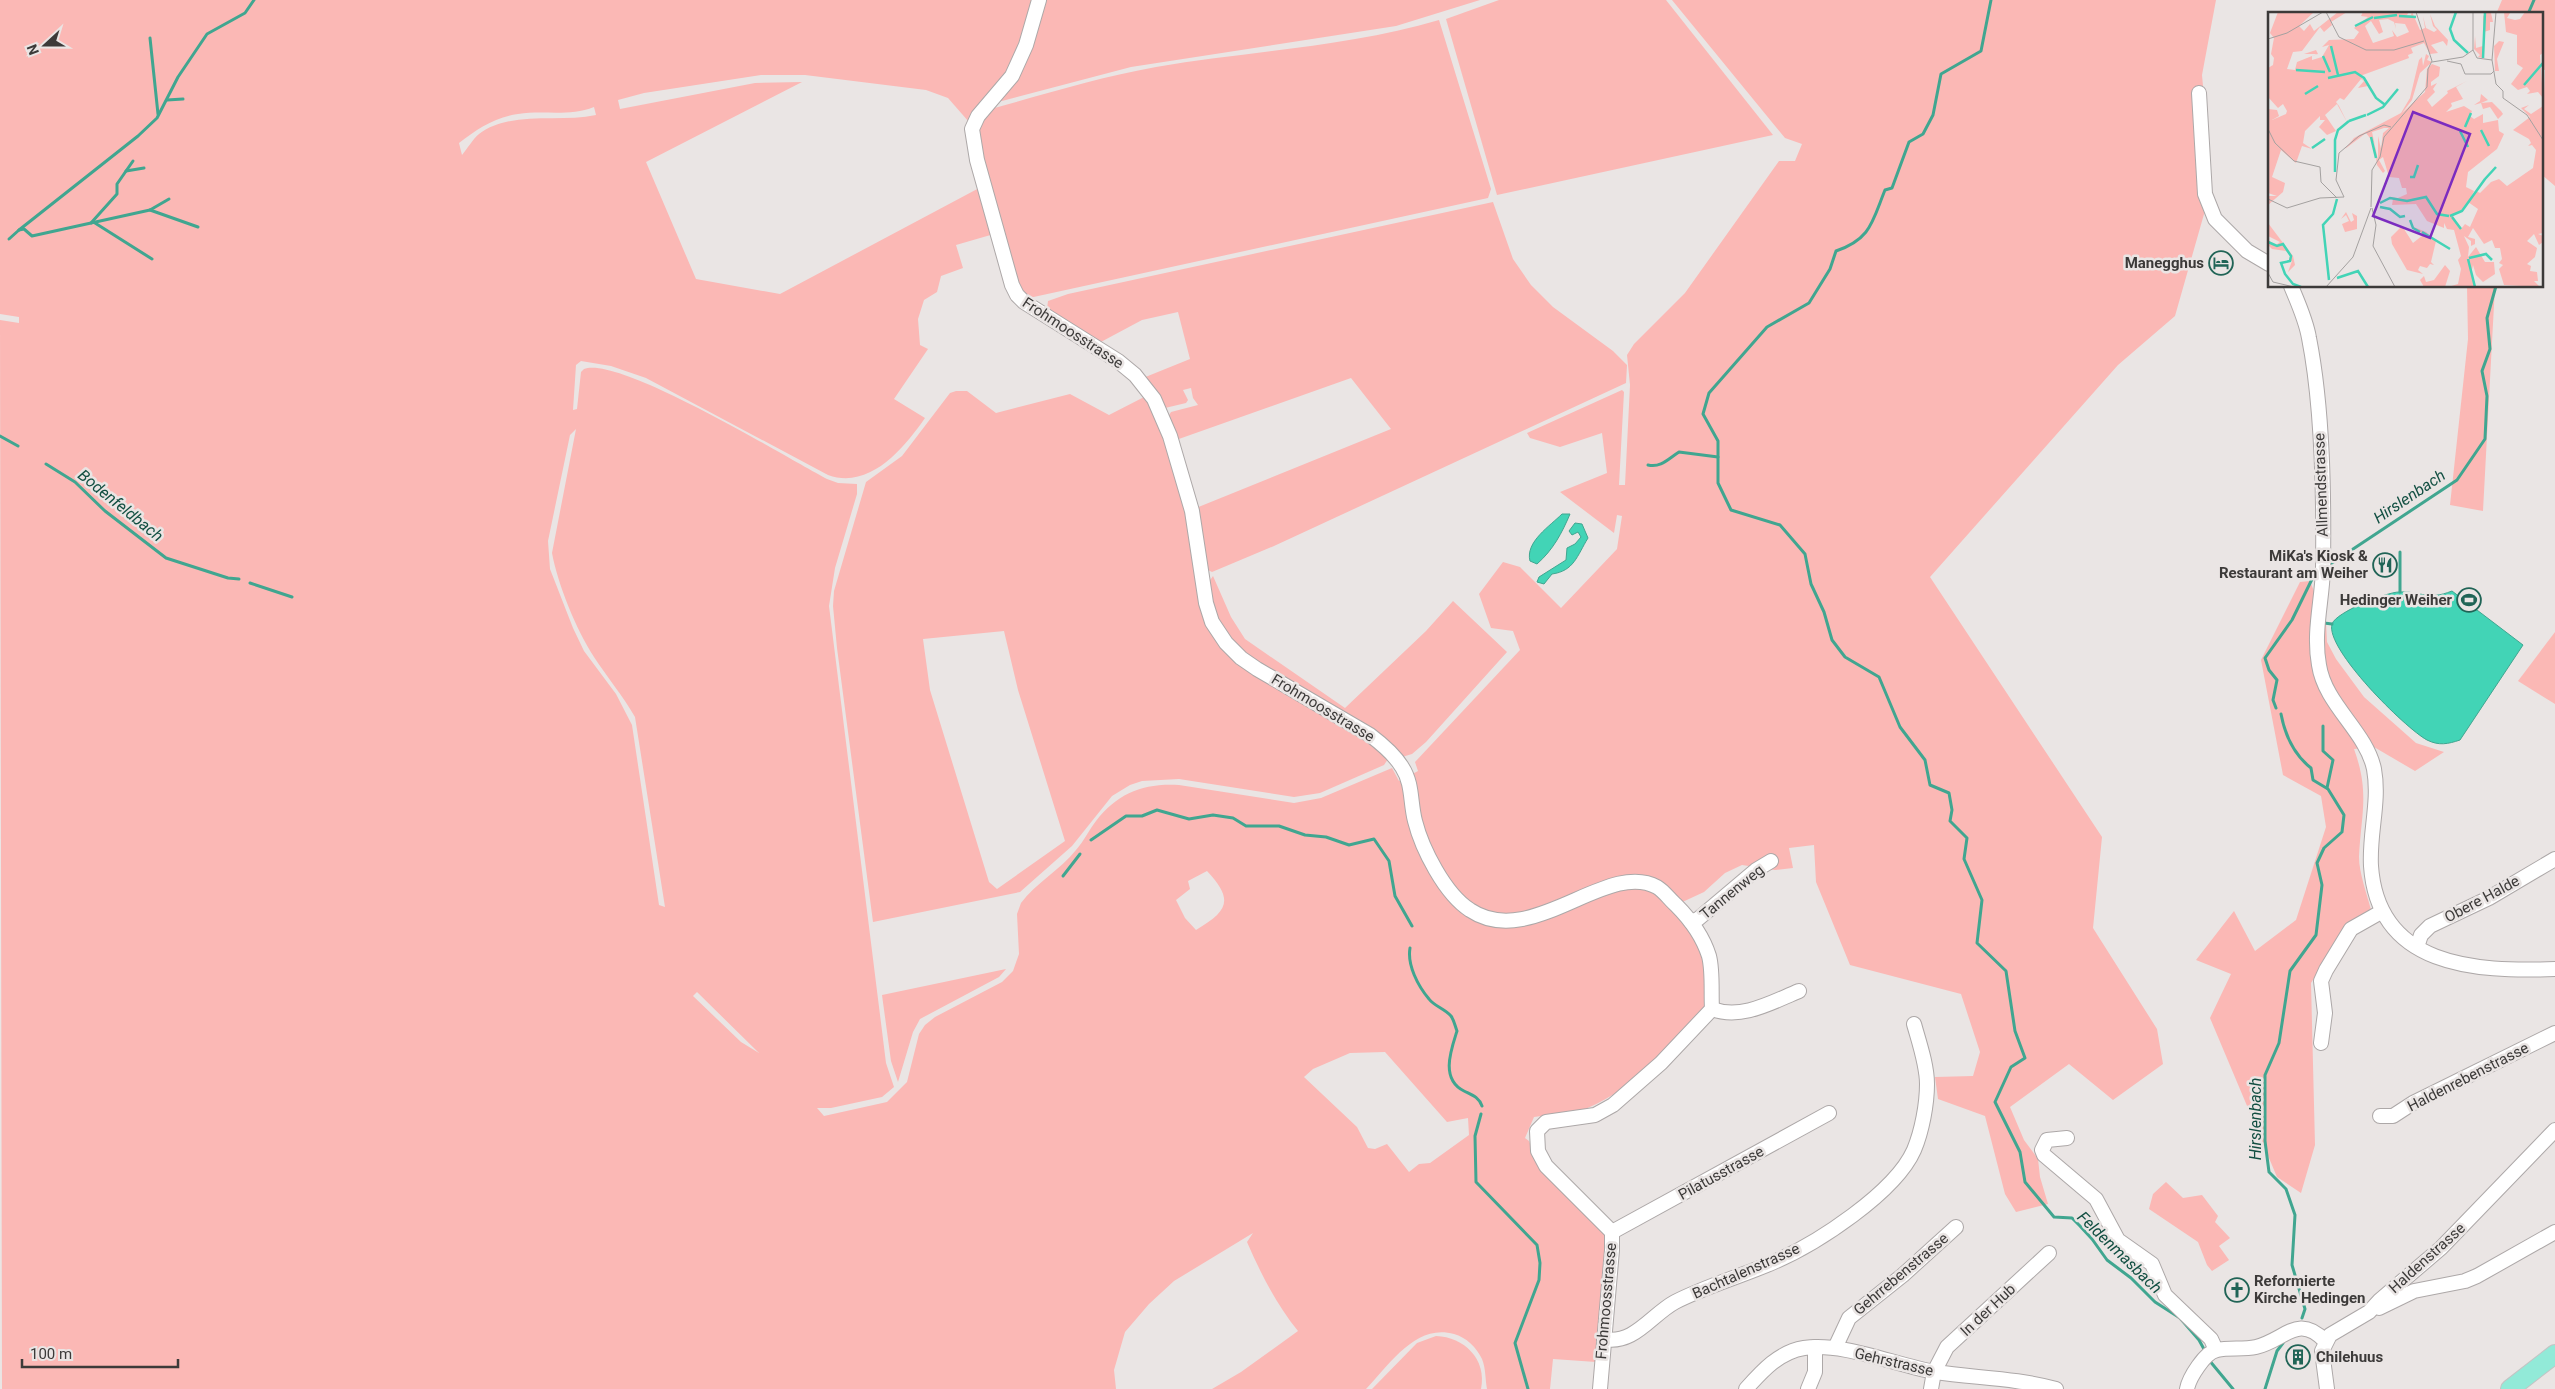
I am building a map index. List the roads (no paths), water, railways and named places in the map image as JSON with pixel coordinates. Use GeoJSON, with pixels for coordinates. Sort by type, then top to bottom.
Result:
{"type":"FeatureCollection","features":[{"type":"Feature","properties":{"kind":"main road"},"geometry":{"type":"LineString","coordinates":[[2510,1389],[2555,1354]]}},
{"type":"Feature","properties":{"kind":"street","name":"Frohmoosstrasse"},"geometry":{"type":"LineString","coordinates":[[1039,0],[1026,45],[1012,76],[978,116],[972,129],[977,160],[1008,273],[1017,295],[1024,302],[1118,361],[1135,375],[1154,399],[1170,436],[1189,502],[1199,545],[1206,603],[1212,622],[1226,644],[1256,669],[1370,735],[1387,748],[1402,766],[1410,784],[1415,820],[1432,862],[1457,899],[1470,911],[1490,919],[1514,921],[1538,915],[1616,884],[1632,882],[1656,887],[1692,922],[1709,956],[1712,1009],[1661,1063],[1613,1105],[1595,1115],[1546,1122],[1537,1130],[1538,1151],[1546,1166],[1612,1232],[1600,1389]]}},
{"type":"Feature","properties":{"kind":"street"},"geometry":{"type":"LineString","coordinates":[[2199,93],[2205,194],[2215,219],[2247,252],[2268,263]]}},
{"type":"Feature","properties":{"kind":"street","name":"Allmendstrasse"},"geometry":{"type":"LineString","coordinates":[[2292,288],[2309,337],[2316,392],[2324,510],[2322,574],[2316,623],[2319,667],[2325,684],[2365,748],[2373,766],[2377,796],[2371,864],[2374,888],[2381,912]]}},
{"type":"Feature","properties":{"kind":"street","name":"Obere Halde"},"geometry":{"type":"LineString","coordinates":[[2417,947],[2421,936],[2430,926],[2489,898],[2555,859]]}},
{"type":"Feature","properties":{"kind":"street","name":"Tannenweg"},"geometry":{"type":"LineString","coordinates":[[1692,922],[1698,920],[1771,861]]}},
{"type":"Feature","properties":{"kind":"street"},"geometry":{"type":"LineString","coordinates":[[2321,1042],[2324,1013],[2321,981],[2326,970],[2351,928],[2381,912],[2393,929],[2417,947],[2437,957],[2464,965],[2496,969],[2555,968]]}},
{"type":"Feature","properties":{"kind":"street"},"geometry":{"type":"LineString","coordinates":[[1712,1009],[1727,1013],[1744,1012],[1799,991]]}},
{"type":"Feature","properties":{"kind":"street","name":"Bachtalenstrasse"},"geometry":{"type":"LineString","coordinates":[[1604,1339],[1616,1341],[1634,1333],[1675,1302],[1776,1262],[1816,1240],[1849,1220],[1902,1170],[1914,1150],[1926,1102],[1927,1081],[1914,1024]]}},
{"type":"Feature","properties":{"kind":"street","name":"Haldenrebenstrasse"},"geometry":{"type":"LineString","coordinates":[[2380,1116],[2393,1116],[2413,1103],[2555,1033]]}},
{"type":"Feature","properties":{"kind":"street","name":"Pilatusstrasse"},"geometry":{"type":"LineString","coordinates":[[1612,1232],[1830,1113]]}},
{"type":"Feature","properties":{"kind":"street","name":"Haldenstrasse"},"geometry":{"type":"LineString","coordinates":[[2325,1341],[2330,1335],[2369,1312],[2380,1300],[2441,1248],[2555,1130]]}},
{"type":"Feature","properties":{"kind":"street"},"geometry":{"type":"LineString","coordinates":[[2067,1138],[2047,1140],[2043,1144],[2044,1156],[2096,1199],[2118,1240],[2152,1264],[2165,1295],[2211,1339],[2216,1350]]}},
{"type":"Feature","properties":{"kind":"street","name":"Gehrrebenstrasse"},"geometry":{"type":"LineString","coordinates":[[1835,1348],[1849,1318],[1904,1275],[1956,1227]]}},
{"type":"Feature","properties":{"kind":"street"},"geometry":{"type":"LineString","coordinates":[[2369,1312],[2414,1291],[2465,1281],[2477,1276],[2555,1232]]}},
{"type":"Feature","properties":{"kind":"street","name":"In der Hub"},"geometry":{"type":"LineString","coordinates":[[1931,1389],[1934,1372],[1947,1347],[2049,1253]]}},
{"type":"Feature","properties":{"kind":"street"},"geometry":{"type":"LineString","coordinates":[[2187,1389],[2201,1363],[2216,1350],[2256,1347],[2298,1327],[2309,1328],[2325,1341],[2322,1360],[2327,1389]]}},
{"type":"Feature","properties":{"kind":"street"},"geometry":{"type":"LineString","coordinates":[[1808,1389],[1815,1372],[1815,1347]]}},
{"type":"Feature","properties":{"kind":"street","name":"Gehrstrasse"},"geometry":{"type":"LineString","coordinates":[[1746,1389],[1764,1369],[1777,1359],[1802,1349],[1815,1347],[1835,1348],[1934,1372],[2030,1383],[2056,1389]]}},
{"type":"Feature","properties":{"kind":"waterway"},"geometry":{"type":"LineString","coordinates":[[19,230],[138,136],[157,118],[178,77],[207,34],[245,13],[254,0]]}},
{"type":"Feature","properties":{"kind":"waterway","name":"Feldenmasbach"},"geometry":{"type":"LineString","coordinates":[[1991,0],[1981,51],[1941,74],[1933,115],[1923,134],[1909,142],[1892,188],[1885,190],[1869,228],[1857,241],[1836,251],[1830,269],[1809,303],[1767,327],[1709,393],[1703,414],[1718,441],[1718,483],[1731,510],[1780,525],[1805,554],[1811,584],[1824,612],[1832,640],[1845,657],[1879,677],[1900,727],[1925,760],[1930,785],[1949,793],[1952,810],[1950,821],[1967,838],[1964,859],[1982,900],[1977,943],[2006,971],[2015,1031],[2025,1058],[2011,1067],[1995,1102],[2020,1152],[2025,1182],[2054,1217],[2072,1218],[2092,1239],[2107,1260],[2131,1278],[2155,1302],[2180,1318],[2199,1340],[2205,1351]]}},
{"type":"Feature","properties":{"kind":"waterway","name":"Hirslenbach"},"geometry":{"type":"LineString","coordinates":[[2529,12],[2534,0]]}},
{"type":"Feature","properties":{"kind":"waterway"},"geometry":{"type":"LineString","coordinates":[[150,38],[158,114]]}},
{"type":"Feature","properties":{"kind":"waterway"},"geometry":{"type":"LineString","coordinates":[[167,100],[183,99]]}},
{"type":"Feature","properties":{"kind":"waterway"},"geometry":{"type":"LineString","coordinates":[[91,223],[117,194],[117,184],[133,161]]}},
{"type":"Feature","properties":{"kind":"waterway"},"geometry":{"type":"LineString","coordinates":[[126,171],[144,168]]}},
{"type":"Feature","properties":{"kind":"waterway"},"geometry":{"type":"LineString","coordinates":[[9,239],[19,230],[24,229],[32,236],[150,210],[169,199]]}},
{"type":"Feature","properties":{"kind":"waterway"},"geometry":{"type":"LineString","coordinates":[[150,210],[198,227]]}},
{"type":"Feature","properties":{"kind":"waterway"},"geometry":{"type":"LineString","coordinates":[[95,223],[152,259]]}},
{"type":"Feature","properties":{"kind":"waterway","name":"Hirslenbach"},"geometry":{"type":"LineString","coordinates":[[2329,565],[2457,480],[2485,439],[2487,396],[2482,371],[2490,349],[2487,318],[2495,288]]}},
{"type":"Feature","properties":{"kind":"waterway","name":"Bodenfeldbach"},"geometry":{"type":"LineString","coordinates":[[0,436],[18,446]]}},
{"type":"Feature","properties":{"kind":"waterway"},"geometry":{"type":"LineString","coordinates":[[1648,465],[1661,464],[1679,452],[1718,457]]}},
{"type":"Feature","properties":{"kind":"waterway","name":"Bodenfeldbach"},"geometry":{"type":"LineString","coordinates":[[46,464],[75,482],[105,511],[166,558],[228,578],[239,579]]}},
{"type":"Feature","properties":{"kind":"waterway","name":"Hirslenbach"},"geometry":{"type":"LineString","coordinates":[[2400,552],[2400,592]]}},
{"type":"Feature","properties":{"kind":"waterway","name":"Hirslenbach"},"geometry":{"type":"LineString","coordinates":[[2276,708],[2273,700],[2277,680],[2269,670],[2265,658],[2292,620],[2317,569]]}},
{"type":"Feature","properties":{"kind":"waterway","name":"Bodenfeldbach"},"geometry":{"type":"LineString","coordinates":[[250,583],[292,597]]}},
{"type":"Feature","properties":{"kind":"waterway"},"geometry":{"type":"LineString","coordinates":[[2324,623],[2332,624]]}},
{"type":"Feature","properties":{"kind":"waterway","name":"Hirslenbach"},"geometry":{"type":"LineString","coordinates":[[2281,714],[2291,744],[2299,757],[2311,768],[2313,780],[2328,789],[2344,815],[2342,832],[2324,848],[2317,863],[2322,885],[2316,935],[2290,971],[2279,1043],[2265,1075],[2265,1141],[2269,1172],[2286,1189],[2295,1215],[2292,1265],[2305,1309],[2302,1318]]}},
{"type":"Feature","properties":{"kind":"waterway"},"geometry":{"type":"LineString","coordinates":[[2323,726],[2323,751],[2333,760],[2327,788]]}},
{"type":"Feature","properties":{"kind":"waterway"},"geometry":{"type":"LineString","coordinates":[[1091,840],[1126,816],[1142,816],[1157,810],[1189,819],[1213,815],[1233,818],[1246,826],[1279,826],[1305,835],[1326,837],[1349,845],[1374,839],[1389,861],[1395,896],[1412,926]]}},
{"type":"Feature","properties":{"kind":"waterway"},"geometry":{"type":"LineString","coordinates":[[1063,876],[1080,854]]}},
{"type":"Feature","properties":{"kind":"waterway"},"geometry":{"type":"LineString","coordinates":[[1410,948],[1410,961],[1417,982],[1431,1001],[1446,1011],[1454,1021],[1457,1031],[1449,1064],[1452,1079],[1457,1086],[1477,1098],[1482,1106]]}},
{"type":"Feature","properties":{"kind":"waterway"},"geometry":{"type":"LineString","coordinates":[[1481,1114],[1475,1136],[1476,1182],[1537,1245],[1540,1263],[1539,1280],[1515,1343],[1528,1389]]}},
{"type":"Feature","properties":{"kind":"waterway","name":"Hirslenbach"},"geometry":{"type":"LineString","coordinates":[[2265,1389],[2277,1351],[2283,1343]]}},
{"type":"Feature","properties":{"kind":"waterway","name":"Feldenmasbach"},"geometry":{"type":"LineString","coordinates":[[2209,1360],[2233,1389]]}},
{"type":"Feature","properties":{"kind":"place","name":"Manegghus"},"geometry":{"type":"Point","coordinates":[2221,263]}},
{"type":"Feature","properties":{"kind":"place","name":"MiKa's Kiosk & Restaurant am Weiher"},"geometry":{"type":"Point","coordinates":[2385,565]}},
{"type":"Feature","properties":{"kind":"place","name":"Hedinger Weiher"},"geometry":{"type":"Point","coordinates":[2469,600]}},
{"type":"Feature","properties":{"kind":"place","name":"Reformierte Kirche Hedingen"},"geometry":{"type":"Point","coordinates":[2237,1290]}},
{"type":"Feature","properties":{"kind":"place","name":"Chilehuus"},"geometry":{"type":"Point","coordinates":[2298,1357]}}]}
